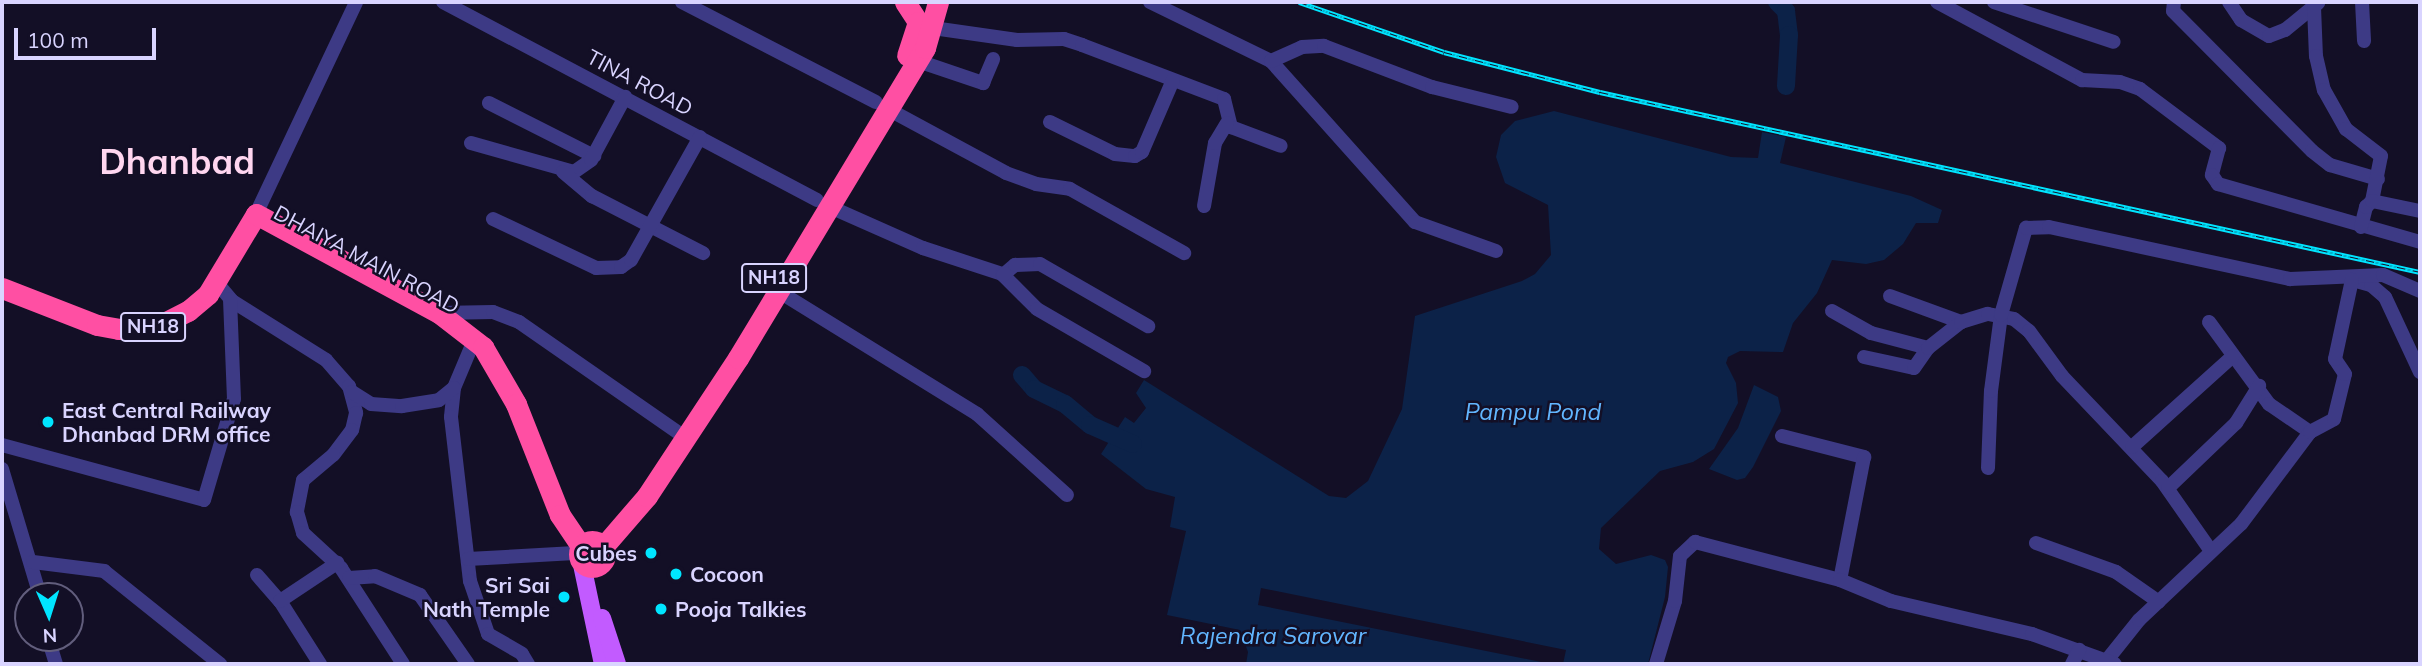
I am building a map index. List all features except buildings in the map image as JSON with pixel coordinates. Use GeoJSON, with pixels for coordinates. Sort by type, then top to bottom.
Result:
{"type":"FeatureCollection","features":[{"type":"Feature","properties":{"kind":"highway","name":"NH18"},"geometry":{"type":"LineString","coordinates":[[587,553],[622,513],[679,433],[881,105],[916,36],[917,16],[906,2]]}},
{"type":"Feature","properties":{"kind":"highway","name":"NH18"},"geometry":{"type":"LineString","coordinates":[[906,2],[926,2]]}},
{"type":"Feature","properties":{"kind":"highway","name":"NH18"},"geometry":{"type":"LineString","coordinates":[[881,105],[918,61],[933,28],[938,2]]}},
{"type":"Feature","properties":{"kind":"highway","name":"NH18"},"geometry":{"type":"LineString","coordinates":[[587,553],[632,517],[688,437],[778,291],[822,203]]}},
{"type":"Feature","properties":{"kind":"highway","name":"NH18"},"geometry":{"type":"LineString","coordinates":[[2,288],[97,325],[139,329],[173,320],[223,291],[253,219]]}},
{"type":"Feature","properties":{"kind":"highway","name":"DHAIYA MAIN ROAD"},"geometry":{"type":"LineString","coordinates":[[253,219],[439,313],[472,343],[506,383],[560,515],[587,553]]}},
{"type":"Feature","properties":{"kind":"highway","name":"DHAIYA MAIN ROAD"},"geometry":{"type":"LineString","coordinates":[[253,219],[472,343]]}},
{"type":"Feature","properties":{"kind":"main road","name":"DHAIYA MAIN ROAD"},"geometry":{"type":"LineString","coordinates":[[587,553],[603,664]]}},
{"type":"Feature","properties":{"kind":"main road","name":"DHAIYA MAIN ROAD"},"geometry":{"type":"LineString","coordinates":[[587,553],[617,664]]}},
{"type":"Feature","properties":{"kind":"street"},"geometry":{"type":"LineString","coordinates":[[253,219],[356,2]]}},
{"type":"Feature","properties":{"kind":"street","name":"TINA ROAD"},"geometry":{"type":"LineString","coordinates":[[443,2],[822,203],[923,248],[1003,275]]}},
{"type":"Feature","properties":{"kind":"street"},"geometry":{"type":"LineString","coordinates":[[682,2],[1006,173],[1036,184],[1070,189],[1184,253]]}},
{"type":"Feature","properties":{"kind":"street"},"geometry":{"type":"LineString","coordinates":[[1150,2],[1271,61],[1406,215],[1433,231],[1496,251]]}},
{"type":"Feature","properties":{"kind":"street"},"geometry":{"type":"LineString","coordinates":[[1994,2],[2114,42]]}},
{"type":"Feature","properties":{"kind":"street"},"geometry":{"type":"LineString","coordinates":[[2174,2],[2173,11],[2312,151],[2330,165],[2378,179]]}},
{"type":"Feature","properties":{"kind":"street"},"geometry":{"type":"LineString","coordinates":[[2229,2],[2241,20],[2269,36],[2285,30],[2317,4]]}},
{"type":"Feature","properties":{"kind":"street"},"geometry":{"type":"LineString","coordinates":[[2362,2],[2364,41]]}},
{"type":"Feature","properties":{"kind":"street"},"geometry":{"type":"LineString","coordinates":[[1947,4],[2082,80],[2120,82],[2140,89],[2219,148],[2211,174],[2218,184],[2420,242]]}},
{"type":"Feature","properties":{"kind":"street"},"geometry":{"type":"LineString","coordinates":[[2317,4],[2316,56],[2324,90],[2346,129],[2381,156],[2372,201],[2366,207],[2361,227]]}},
{"type":"Feature","properties":{"kind":"street"},"geometry":{"type":"LineString","coordinates":[[933,28],[1017,40],[1064,39],[1224,99],[1227,123],[1215,143],[1204,206]]}},
{"type":"Feature","properties":{"kind":"street"},"geometry":{"type":"LineString","coordinates":[[1271,61],[1302,47],[1324,46],[1432,87],[1512,107]]}},
{"type":"Feature","properties":{"kind":"street"},"geometry":{"type":"LineString","coordinates":[[918,61],[983,83],[993,59]]}},
{"type":"Feature","properties":{"kind":"street"},"geometry":{"type":"LineString","coordinates":[[1049,122],[1115,154],[1135,156],[1142,152],[1173,80]]}},
{"type":"Feature","properties":{"kind":"street"},"geometry":{"type":"LineString","coordinates":[[563,172],[583,167],[594,156],[625,97]]}},
{"type":"Feature","properties":{"kind":"street"},"geometry":{"type":"LineString","coordinates":[[489,103],[594,156]]}},
{"type":"Feature","properties":{"kind":"street"},"geometry":{"type":"LineString","coordinates":[[1227,123],[1281,146]]}},
{"type":"Feature","properties":{"kind":"street"},"geometry":{"type":"LineString","coordinates":[[493,219],[609,270],[631,260],[700,137]]}},
{"type":"Feature","properties":{"kind":"street"},"geometry":{"type":"LineString","coordinates":[[471,143],[563,172],[592,196],[702,253]]}},
{"type":"Feature","properties":{"kind":"street"},"geometry":{"type":"LineString","coordinates":[[2372,201],[2420,211]]}},
{"type":"Feature","properties":{"kind":"street"},"geometry":{"type":"LineString","coordinates":[[1988,468],[1991,391],[2001,315],[2020,237],[2026,228],[2037,225],[2269,276],[2349,280],[2371,285],[2385,296],[2420,372]]}},
{"type":"Feature","properties":{"kind":"street"},"geometry":{"type":"LineString","coordinates":[[1144,371],[1037,309],[1003,275],[1015,265],[1040,264],[1148,326]]}},
{"type":"Feature","properties":{"kind":"street"},"geometry":{"type":"LineString","coordinates":[[2349,280],[2383,275],[2420,291]]}},
{"type":"Feature","properties":{"kind":"street"},"geometry":{"type":"LineString","coordinates":[[1656,664],[1675,601],[1680,556],[1690,543],[1706,543],[1840,580],[1874,596],[2079,650],[2111,662],[2159,601],[2241,524],[2310,432],[2330,423],[2336,414],[2345,374],[2335,359],[2349,280]]}},
{"type":"Feature","properties":{"kind":"street"},"geometry":{"type":"LineString","coordinates":[[223,291],[326,360],[352,392],[371,404],[402,406],[439,400],[454,387]]}},
{"type":"Feature","properties":{"kind":"street"},"geometry":{"type":"LineString","coordinates":[[2,445],[204,500],[234,399],[223,291]]}},
{"type":"Feature","properties":{"kind":"street"},"geometry":{"type":"LineString","coordinates":[[778,291],[977,414],[1067,495]]}},
{"type":"Feature","properties":{"kind":"street"},"geometry":{"type":"LineString","coordinates":[[1890,296],[1961,322]]}},
{"type":"Feature","properties":{"kind":"street"},"geometry":{"type":"LineString","coordinates":[[439,313],[494,312],[519,322],[679,433]]}},
{"type":"Feature","properties":{"kind":"street"},"geometry":{"type":"LineString","coordinates":[[1832,312],[1871,333],[1928,348]]}},
{"type":"Feature","properties":{"kind":"street"},"geometry":{"type":"LineString","coordinates":[[1864,357],[1914,368],[1928,348],[1961,322],[2001,315],[2029,331],[2062,376],[2168,488],[2211,551]]}},
{"type":"Feature","properties":{"kind":"street"},"geometry":{"type":"LineString","coordinates":[[2209,323],[2232,356],[2259,386],[2269,404],[2310,432]]}},
{"type":"Feature","properties":{"kind":"street"},"geometry":{"type":"LineString","coordinates":[[472,343],[454,387],[452,432],[473,593],[488,634],[522,654],[528,664]]}},
{"type":"Feature","properties":{"kind":"street"},"geometry":{"type":"LineString","coordinates":[[2132,447],[2232,356]]}},
{"type":"Feature","properties":{"kind":"street"},"geometry":{"type":"LineString","coordinates":[[2168,488],[2231,429],[2259,386]]}},
{"type":"Feature","properties":{"kind":"street"},"geometry":{"type":"LineString","coordinates":[[352,392],[356,414],[352,430],[332,456],[303,480],[297,499],[303,533],[349,578],[403,664]]}},
{"type":"Feature","properties":{"kind":"street"},"geometry":{"type":"LineString","coordinates":[[1782,436],[1864,457],[1840,580]]}},
{"type":"Feature","properties":{"kind":"street"},"geometry":{"type":"LineString","coordinates":[[2,469],[37,582]]}},
{"type":"Feature","properties":{"kind":"street"},"geometry":{"type":"LineString","coordinates":[[2036,543],[2116,572],[2159,601]]}},
{"type":"Feature","properties":{"kind":"street"},"geometry":{"type":"LineString","coordinates":[[468,559],[587,553]]}},
{"type":"Feature","properties":{"kind":"street"},"geometry":{"type":"LineString","coordinates":[[33,562],[83,565],[104,571],[220,664]]}},
{"type":"Feature","properties":{"kind":"street"},"geometry":{"type":"LineString","coordinates":[[279,601],[337,564]]}},
{"type":"Feature","properties":{"kind":"street"},"geometry":{"type":"LineString","coordinates":[[257,575],[279,601],[320,664]]}},
{"type":"Feature","properties":{"kind":"street"},"geometry":{"type":"LineString","coordinates":[[349,578],[375,576],[420,595],[468,664]]}},
{"type":"Feature","properties":{"kind":"street"},"geometry":{"type":"LineString","coordinates":[[2072,664],[2079,650]]}},
{"type":"Feature","properties":{"kind":"water","name":"Pampu Pond"},"geometry":{"type":"Polygon","coordinates":[[[1554,111],[1731,157],[1758,158],[1762,132],[1786,137],[1780,163],[1911,196],[1942,210],[1938,223],[1916,223],[1903,244],[1884,260],[1866,264],[1832,260],[1817,293],[1793,323],[1783,352],[1740,351],[1728,357],[1726,363],[1736,383],[1738,403],[1714,449],[1693,462],[1660,471],[1601,528],[1599,549],[1616,564],[1651,555],[1665,560],[1668,567],[1665,597],[1648,664],[1563,664],[1566,650],[1261,588],[1258,605],[1551,664],[1246,664],[1248,652],[1240,630],[1167,615],[1186,531],[1170,527],[1175,497],[1146,489],[1101,454],[1125,417],[1134,423],[1146,408],[1136,393],[1144,380],[1329,496],[1346,498],[1368,481],[1402,409],[1415,316],[1522,281],[1535,274],[1551,255],[1548,205],[1505,183],[1496,157],[1501,135],[1515,121],[1554,111]]]}},
{"type":"Feature","properties":{"kind":"water"},"geometry":{"type":"Polygon","coordinates":[[[1754,385],[1778,397],[1781,411],[1753,467],[1745,478],[1737,480],[1709,469],[1738,428],[1754,385]]]}},
{"type":"Feature","properties":{"kind":"waterway"},"geometry":{"type":"LineString","coordinates":[[1777,2],[1786,11],[1789,35],[1786,86]]}},
{"type":"Feature","properties":{"kind":"waterway"},"geometry":{"type":"LineString","coordinates":[[1022,375],[1034,389],[1065,404],[1090,425],[1133,444]]}},
{"type":"Feature","properties":{"kind":"railway"},"geometry":{"type":"LineString","coordinates":[[1299,2],[1444,52],[1600,92],[2420,272]]}},
{"type":"Feature","properties":{"kind":"place","name":"East Central Railway Dhanbad DRM office"},"geometry":{"type":"Point","coordinates":[48,422]}},
{"type":"Feature","properties":{"kind":"place","name":"Cubes"},"geometry":{"type":"Point","coordinates":[651,553]}},
{"type":"Feature","properties":{"kind":"place","name":"Cocoon"},"geometry":{"type":"Point","coordinates":[676,574]}},
{"type":"Feature","properties":{"kind":"place","name":"Sri Sai Nath Temple"},"geometry":{"type":"Point","coordinates":[564,597]}},
{"type":"Feature","properties":{"kind":"place","name":"Pooja Talkies"},"geometry":{"type":"Point","coordinates":[661,609]}},
{"type":"Feature","properties":{"kind":"district","name":"Dhanbad"},"geometry":{"type":"Point","coordinates":[177,161]}},
{"type":"Feature","properties":{"kind":"water label","name":"Rajendra Sarovar"},"geometry":{"type":"Point","coordinates":[1273,636]}}]}
